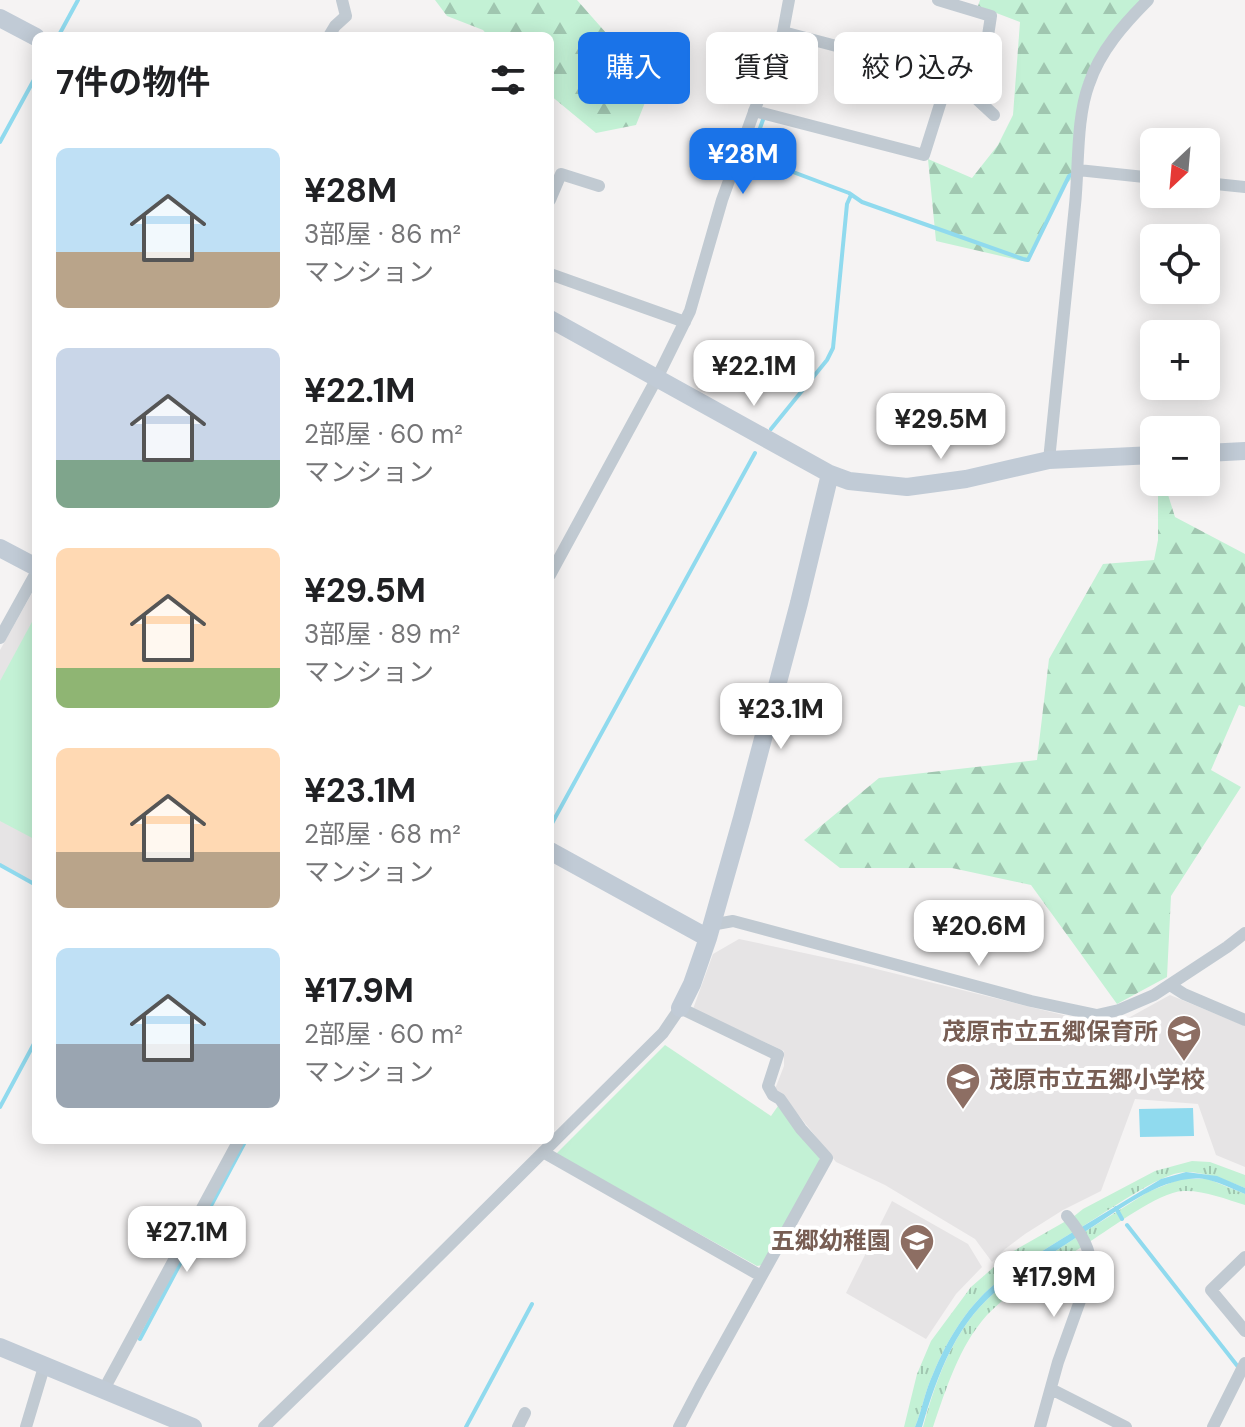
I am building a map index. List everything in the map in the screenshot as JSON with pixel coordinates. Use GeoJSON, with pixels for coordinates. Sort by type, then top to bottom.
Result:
{"type":"FeatureCollection","features":[{"type":"Feature","properties":{"kind":"street"},"geometry":{"type":"LineString","coordinates":[[331,32],[346,16],[342,0]]}},
{"type":"Feature","properties":{"kind":"street"},"geometry":{"type":"LineString","coordinates":[[783,32],[789,0]]}},
{"type":"Feature","properties":{"kind":"street"},"geometry":{"type":"LineString","coordinates":[[938,0],[971,5],[991,16],[989,32]]}},
{"type":"Feature","properties":{"kind":"street"},"geometry":{"type":"LineString","coordinates":[[1049,460],[1082,108],[1089,82],[1106,50],[1126,22],[1148,0]]}},
{"type":"Feature","properties":{"kind":"street"},"geometry":{"type":"LineString","coordinates":[[0,18],[32,35]]}},
{"type":"Feature","properties":{"kind":"street"},"geometry":{"type":"LineString","coordinates":[[554,568],[690,311],[722,200],[757,104]]}},
{"type":"Feature","properties":{"kind":"street"},"geometry":{"type":"LineString","coordinates":[[754,111],[924,155],[940,104]]}},
{"type":"Feature","properties":{"kind":"street"},"geometry":{"type":"LineString","coordinates":[[982,104],[994,115]]}},
{"type":"Feature","properties":{"kind":"street"},"geometry":{"type":"LineString","coordinates":[[1078,170],[1140,177]]}},
{"type":"Feature","properties":{"kind":"street"},"geometry":{"type":"LineString","coordinates":[[554,191],[561,174],[599,186]]}},
{"type":"Feature","properties":{"kind":"street"},"geometry":{"type":"LineString","coordinates":[[1220,184],[1245,187]]}},
{"type":"Feature","properties":{"kind":"street"},"geometry":{"type":"LineString","coordinates":[[554,275],[685,322]]}},
{"type":"Feature","properties":{"kind":"street"},"geometry":{"type":"LineString","coordinates":[[554,321],[830,474],[849,481],[907,487],[966,479],[1049,460],[1140,456]]}},
{"type":"Feature","properties":{"kind":"street"},"geometry":{"type":"LineString","coordinates":[[1220,452],[1245,451]]}},
{"type":"Feature","properties":{"kind":"street"},"geometry":{"type":"LineString","coordinates":[[554,1141],[663,1033],[692,984],[746,802],[830,474]]}},
{"type":"Feature","properties":{"kind":"street"},"geometry":{"type":"LineString","coordinates":[[0,548],[32,568]]}},
{"type":"Feature","properties":{"kind":"street"},"geometry":{"type":"LineString","coordinates":[[0,638],[32,578]]}},
{"type":"Feature","properties":{"kind":"street"},"geometry":{"type":"LineString","coordinates":[[554,853],[709,931],[733,921],[1017,997],[1097,1015],[1119,1010],[1154,995],[1245,933]]}},
{"type":"Feature","properties":{"kind":"street"},"geometry":{"type":"LineString","coordinates":[[1170,985],[1245,1020]]}},
{"type":"Feature","properties":{"kind":"street"},"geometry":{"type":"LineString","coordinates":[[679,1427],[827,1158],[768,1086],[778,1055],[680,1008]]}},
{"type":"Feature","properties":{"kind":"street"},"geometry":{"type":"LineString","coordinates":[[103,1391],[237,1144]]}},
{"type":"Feature","properties":{"kind":"street"},"geometry":{"type":"LineString","coordinates":[[264,1427],[551,1144]]}},
{"type":"Feature","properties":{"kind":"street"},"geometry":{"type":"LineString","coordinates":[[543,1152],[761,1276]]}},
{"type":"Feature","properties":{"kind":"street"},"geometry":{"type":"LineString","coordinates":[[1040,1427],[1092,1262],[1087,1244],[1069,1217]]}},
{"type":"Feature","properties":{"kind":"street"},"geometry":{"type":"LineString","coordinates":[[1245,1257],[1211,1290],[1245,1331]]}},
{"type":"Feature","properties":{"kind":"street"},"geometry":{"type":"LineString","coordinates":[[0,1347],[193,1427]]}},
{"type":"Feature","properties":{"kind":"street"},"geometry":{"type":"LineString","coordinates":[[1213,1427],[1245,1363]]}},
{"type":"Feature","properties":{"kind":"street"},"geometry":{"type":"LineString","coordinates":[[26,1427],[44,1367]]}},
{"type":"Feature","properties":{"kind":"street"},"geometry":{"type":"LineString","coordinates":[[1051,1389],[1126,1427]]}},
{"type":"Feature","properties":{"kind":"street"},"geometry":{"type":"LineString","coordinates":[[518,1427],[525,1413]]}},
{"type":"Feature","properties":{"kind":"shaded area"},"geometry":{"type":"Polygon","coordinates":[[[32,593],[32,883],[0,865],[0,650],[32,593]]]}},
{"type":"Feature","properties":{"kind":"shaded area","name":"茂原市立五郷小学校"},"geometry":{"type":"Polygon","coordinates":[[[739,939],[860,965],[1112,1027],[1170,995],[1245,1026],[1245,1167],[1216,1155],[1198,1104],[1135,1099],[1101,1191],[1025,1234],[992,1262],[975,1239],[885,1185],[836,1162],[775,1089],[784,1066],[784,1051],[693,1009],[713,954],[739,939]]]}},
{"type":"Feature","properties":{"kind":"shaded area","name":"五郷幼稚園"},"geometry":{"type":"Polygon","coordinates":[[[892,1201],[968,1244],[982,1267],[956,1294],[926,1339],[846,1293],[892,1201]]]}},
{"type":"Feature","properties":{"kind":"green space"},"geometry":{"type":"Polygon","coordinates":[[[435,0],[577,0],[605,32],[578,32],[578,104],[644,104],[636,125],[596,133],[554,98],[554,32],[483,30],[447,16],[435,0]]]}},
{"type":"Feature","properties":{"kind":"green space"},"geometry":{"type":"Polygon","coordinates":[[[980,0],[1144,0],[1097,60],[1073,177],[1064,187],[1027,262],[936,241],[928,159],[972,178],[998,145],[1013,115],[1020,22],[978,6],[980,0]]]}},
{"type":"Feature","properties":{"kind":"green space"},"geometry":{"type":"Polygon","coordinates":[[[1158,496],[1168,496],[1175,517],[1245,554],[1245,707],[1239,705],[1211,770],[1241,787],[1171,896],[1167,977],[1117,1004],[1031,885],[952,868],[840,868],[804,840],[879,778],[1037,760],[1049,659],[1103,564],[1154,560],[1158,540],[1158,496]]]}},
{"type":"Feature","properties":{"kind":"green space"},"geometry":{"type":"Polygon","coordinates":[[[32,622],[32,838],[0,821],[0,681],[32,622]]]}},
{"type":"Feature","properties":{"kind":"green space"},"geometry":{"type":"Polygon","coordinates":[[[665,1045],[771,1116],[778,1106],[820,1157],[817,1168],[763,1265],[757,1266],[556,1154],[665,1045]]]}},
{"type":"Feature","properties":{"kind":"green space"},"geometry":{"type":"Polygon","coordinates":[[[1192,1161],[1210,1162],[1245,1175],[1245,1188],[1208,1175],[1185,1172],[1147,1186],[1080,1228],[1073,1217],[1155,1171],[1192,1161]]]}},
{"type":"Feature","properties":{"kind":"green space"},"geometry":{"type":"Polygon","coordinates":[[[1180,1179],[1208,1179],[1245,1194],[1245,1205],[1207,1193],[1183,1191],[1148,1204],[1089,1242],[1083,1233],[1148,1192],[1180,1179]]]}},
{"type":"Feature","properties":{"kind":"green space"},"geometry":{"type":"Polygon","coordinates":[[[1066,1221],[1073,1232],[1001,1279],[969,1310],[939,1361],[915,1427],[904,1427],[917,1374],[931,1341],[971,1287],[1010,1253],[1066,1221]]]}},
{"type":"Feature","properties":{"kind":"green space"},"geometry":{"type":"Polygon","coordinates":[[[1077,1237],[1083,1246],[1020,1287],[997,1305],[977,1327],[948,1383],[933,1427],[923,1427],[943,1368],[974,1314],[1004,1285],[1077,1237]]]}},
{"type":"Feature","properties":{"kind":"green space"},"geometry":{"type":"Polygon","coordinates":[[[1087,1253],[1087,1269],[1076,1299],[1034,1286],[1087,1253]]]}},
{"type":"Feature","properties":{"kind":"water"},"geometry":{"type":"Polygon","coordinates":[[[1193,1108],[1194,1136],[1140,1137],[1139,1109],[1193,1108]]]}},
{"type":"Feature","properties":{"kind":"water"},"geometry":{"type":"Polygon","coordinates":[[[1186,1172],[1217,1176],[1245,1188],[1245,1194],[1209,1180],[1177,1181],[1143,1195],[1083,1233],[1080,1228],[1161,1179],[1186,1172]]]}},
{"type":"Feature","properties":{"kind":"water"},"geometry":{"type":"Polygon","coordinates":[[[1073,1232],[1077,1237],[1004,1285],[974,1314],[951,1349],[922,1427],[915,1427],[939,1361],[969,1310],[1001,1279],[1073,1232]]]}},
{"type":"Feature","properties":{"kind":"waterway"},"geometry":{"type":"LineString","coordinates":[[61,32],[78,0]]}},
{"type":"Feature","properties":{"kind":"waterway"},"geometry":{"type":"LineString","coordinates":[[0,142],[32,83]]}},
{"type":"Feature","properties":{"kind":"waterway"},"geometry":{"type":"LineString","coordinates":[[764,117],[750,156],[849,193],[862,202],[1028,260],[1069,176],[1073,174]]}},
{"type":"Feature","properties":{"kind":"waterway"},"geometry":{"type":"LineString","coordinates":[[771,429],[827,360],[833,348],[847,204],[851,195]]}},
{"type":"Feature","properties":{"kind":"waterway"},"geometry":{"type":"LineString","coordinates":[[554,820],[755,453]]}},
{"type":"Feature","properties":{"kind":"waterway"},"geometry":{"type":"LineString","coordinates":[[0,865],[32,883]]}},
{"type":"Feature","properties":{"kind":"waterway"},"geometry":{"type":"LineString","coordinates":[[0,1107],[32,1047]]}},
{"type":"Feature","properties":{"kind":"waterway"},"geometry":{"type":"LineString","coordinates":[[140,1339],[244,1144]]}},
{"type":"Feature","properties":{"kind":"waterway"},"geometry":{"type":"LineString","coordinates":[[1116,1208],[1122,1219]]}},
{"type":"Feature","properties":{"kind":"waterway"},"geometry":{"type":"LineString","coordinates":[[1127,1225],[1239,1368]]}},
{"type":"Feature","properties":{"kind":"waterway"},"geometry":{"type":"LineString","coordinates":[[466,1427],[532,1304]]}},
{"type":"Feature","properties":{"kind":"place","name":"茂原市立五郷保育所"},"geometry":{"type":"Point","coordinates":[1184,1063]}},
{"type":"Feature","properties":{"kind":"place","name":"茂原市立五郷小学校"},"geometry":{"type":"Point","coordinates":[963,1111]}},
{"type":"Feature","properties":{"kind":"place","name":"五郷幼稚園"},"geometry":{"type":"Point","coordinates":[917,1272]}}]}
